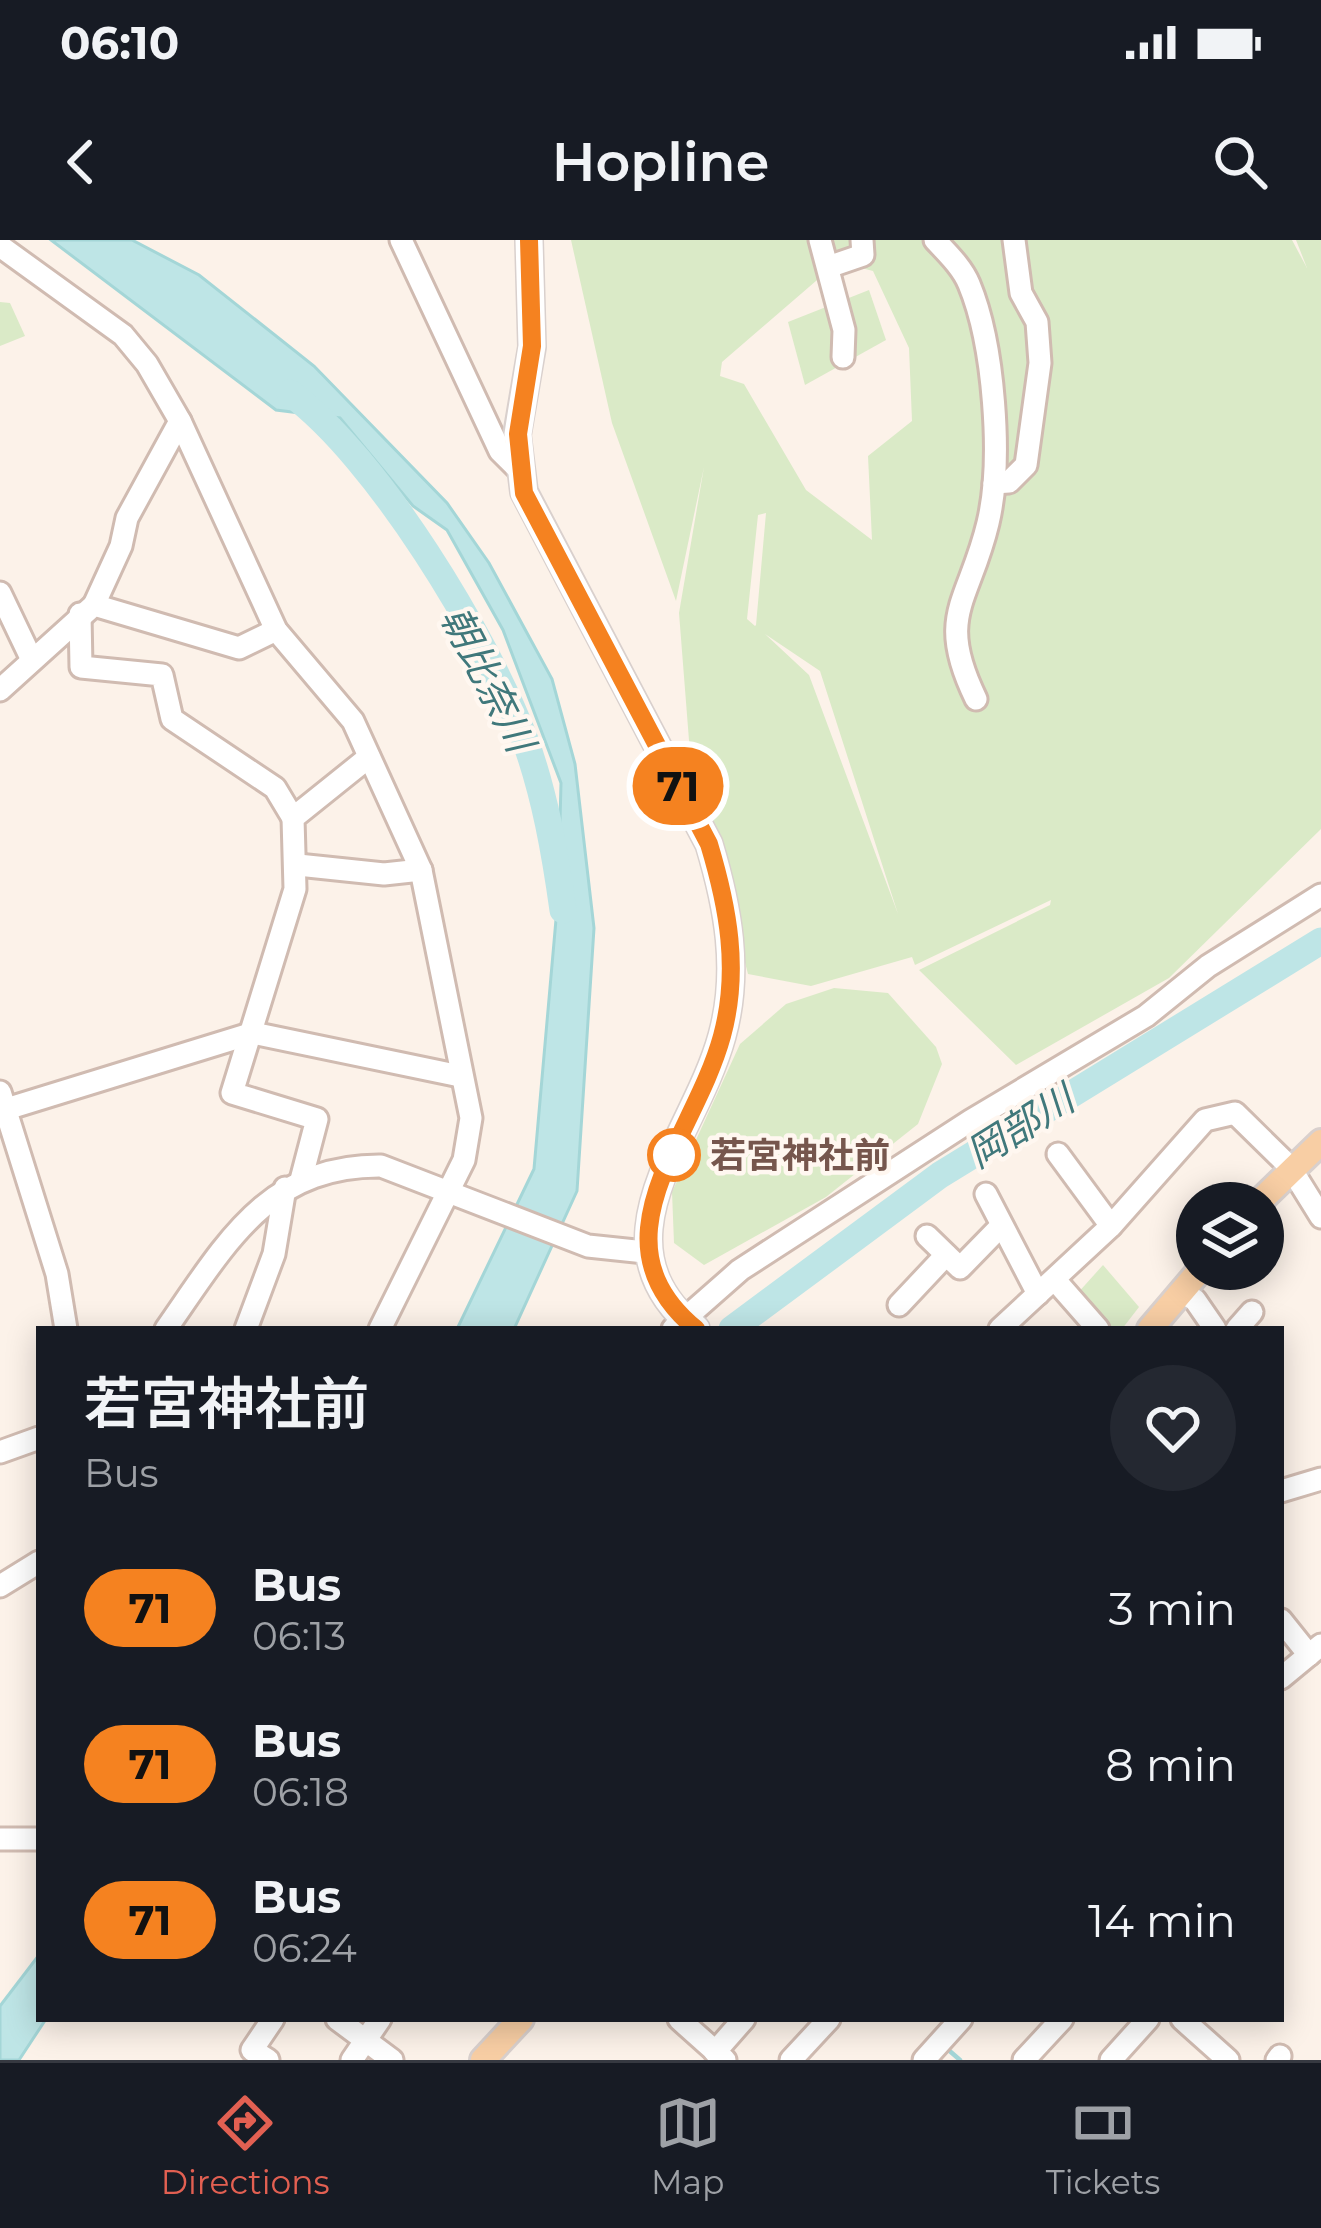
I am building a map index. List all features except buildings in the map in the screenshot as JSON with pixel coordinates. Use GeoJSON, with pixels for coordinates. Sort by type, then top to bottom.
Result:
{"type":"FeatureCollection","features":[{"type":"Feature","properties":{"kind":"main road"},"geometry":{"type":"LineString","coordinates":[[529,240],[532,346],[518,434],[524,493],[709,844],[724,895],[731,950],[723,1033],[651,1213],[645,1252],[651,1275],[686,1325]]}},
{"type":"Feature","properties":{"kind":"main road"},"geometry":{"type":"LineString","coordinates":[[1277,1182],[1321,1142]]}},
{"type":"Feature","properties":{"kind":"main road"},"geometry":{"type":"LineString","coordinates":[[1153,1326],[1182,1292]]}},
{"type":"Feature","properties":{"kind":"main road"},"geometry":{"type":"LineString","coordinates":[[483,2060],[518,2022]]}},
{"type":"Feature","properties":{"kind":"street"},"geometry":{"type":"LineString","coordinates":[[401,240],[500,451],[519,470]]}},
{"type":"Feature","properties":{"kind":"street"},"geometry":{"type":"LineString","coordinates":[[820,240],[844,330],[844,357]]}},
{"type":"Feature","properties":{"kind":"street"},"geometry":{"type":"LineString","coordinates":[[828,267],[862,255],[862,240]]}},
{"type":"Feature","properties":{"kind":"street"},"geometry":{"type":"LineString","coordinates":[[935,240],[967,278],[979,314],[994,483],[988,523],[952,624],[957,657],[976,699]]}},
{"type":"Feature","properties":{"kind":"street"},"geometry":{"type":"LineString","coordinates":[[994,483],[1021,476],[1039,388],[1037,322],[1021,293],[1014,240]]}},
{"type":"Feature","properties":{"kind":"street"},"geometry":{"type":"LineString","coordinates":[[0,246],[135,346],[180,421],[276,630],[352,721],[421,870],[471,1118],[458,1193],[382,1326]]}},
{"type":"Feature","properties":{"kind":"street"},"geometry":{"type":"LineString","coordinates":[[0,690],[87,610],[121,546],[127,518],[180,421]]}},
{"type":"Feature","properties":{"kind":"street"},"geometry":{"type":"LineString","coordinates":[[0,593],[32,660]]}},
{"type":"Feature","properties":{"kind":"street"},"geometry":{"type":"LineString","coordinates":[[87,610],[238,648],[276,630]]}},
{"type":"Feature","properties":{"kind":"street"},"geometry":{"type":"LineString","coordinates":[[87,610],[81,667],[162,675],[172,719],[275,788],[293,818],[291,847],[298,865],[254,1033],[232,1093],[317,1119],[247,1326]]}},
{"type":"Feature","properties":{"kind":"street"},"geometry":{"type":"LineString","coordinates":[[293,818],[370,757]]}},
{"type":"Feature","properties":{"kind":"street"},"geometry":{"type":"LineString","coordinates":[[298,865],[384,874],[421,870]]}},
{"type":"Feature","properties":{"kind":"street"},"geometry":{"type":"LineString","coordinates":[[686,1325],[740,1270],[970,1120],[1146,1016],[1208,967],[1321,895]]}},
{"type":"Feature","properties":{"kind":"street"},"geometry":{"type":"LineString","coordinates":[[66,1326],[57,1274],[2,1104],[254,1033],[460,1076]]}},
{"type":"Feature","properties":{"kind":"street"},"geometry":{"type":"LineString","coordinates":[[1003,1326],[1111,1226],[1205,1120],[1224,1112],[1235,1113],[1290,1167],[1321,1217]]}},
{"type":"Feature","properties":{"kind":"street"},"geometry":{"type":"LineString","coordinates":[[1058,1154],[1111,1226]]}},
{"type":"Feature","properties":{"kind":"street"},"geometry":{"type":"LineString","coordinates":[[168,1326],[241,1226],[293,1184],[347,1166],[381,1166],[577,1241],[608,1251],[645,1252]]}},
{"type":"Feature","properties":{"kind":"street"},"geometry":{"type":"LineString","coordinates":[[927,1236],[960,1268],[1003,1222],[986,1195]]}},
{"type":"Feature","properties":{"kind":"street"},"geometry":{"type":"LineString","coordinates":[[999,1228],[1047,1287],[1094,1326]]}},
{"type":"Feature","properties":{"kind":"street"},"geometry":{"type":"LineString","coordinates":[[899,1305],[946,1255]]}},
{"type":"Feature","properties":{"kind":"street"},"geometry":{"type":"LineString","coordinates":[[1182,1292],[1195,1300],[1213,1326]]}},
{"type":"Feature","properties":{"kind":"street"},"geometry":{"type":"LineString","coordinates":[[0,1452],[36,1439]]}},
{"type":"Feature","properties":{"kind":"street"},"geometry":{"type":"LineString","coordinates":[[1284,1490],[1321,1479]]}},
{"type":"Feature","properties":{"kind":"street"},"geometry":{"type":"LineString","coordinates":[[0,1586],[36,1564]]}},
{"type":"Feature","properties":{"kind":"street"},"geometry":{"type":"LineString","coordinates":[[1284,1623],[1315,1650],[1284,1676]]}},
{"type":"Feature","properties":{"kind":"street"},"geometry":{"type":"LineString","coordinates":[[0,1839],[36,1839]]}},
{"type":"Feature","properties":{"kind":"street"},"geometry":{"type":"LineString","coordinates":[[268,2060],[252,2050],[271,2022]]}},
{"type":"Feature","properties":{"kind":"street"},"geometry":{"type":"LineString","coordinates":[[341,2022],[392,2060]]}},
{"type":"Feature","properties":{"kind":"street"},"geometry":{"type":"LineString","coordinates":[[352,2060],[378,2022]]}},
{"type":"Feature","properties":{"kind":"street"},"geometry":{"type":"LineString","coordinates":[[683,2022],[720,2056],[742,2022]]}},
{"type":"Feature","properties":{"kind":"street"},"geometry":{"type":"LineString","coordinates":[[791,2060],[826,2022]]}},
{"type":"Feature","properties":{"kind":"street"},"geometry":{"type":"LineString","coordinates":[[924,2060],[958,2022]]}},
{"type":"Feature","properties":{"kind":"street"},"geometry":{"type":"LineString","coordinates":[[1024,2060],[1059,2022]]}},
{"type":"Feature","properties":{"kind":"street"},"geometry":{"type":"LineString","coordinates":[[1111,2060],[1145,2022]]}},
{"type":"Feature","properties":{"kind":"street"},"geometry":{"type":"LineString","coordinates":[[1184,2022],[1201,2052],[1228,2060]]}},
{"type":"Feature","properties":{"kind":"green space"},"geometry":{"type":"Polygon","coordinates":[[[571,240],[1292,240],[1307,268],[1296,240],[1321,240],[1321,829],[1169,978],[1016,1065],[919,970],[1050,905],[1051,900],[915,965],[912,957],[811,986],[748,974],[690,753],[679,613],[704,467],[676,601],[612,423],[571,240]],[[838,262],[722,362],[720,376],[744,384],[806,490],[872,540],[868,456],[912,421],[909,348],[873,271],[838,262]],[[766,513],[758,515],[747,619],[755,626],[766,513]],[[765,634],[809,675],[898,914],[820,671],[765,634]]]}},
{"type":"Feature","properties":{"kind":"green space"},"geometry":{"type":"Polygon","coordinates":[[[869,290],[886,340],[805,385],[788,322],[869,290]]]}},
{"type":"Feature","properties":{"kind":"green space"},"geometry":{"type":"Polygon","coordinates":[[[0,302],[10,303],[25,336],[0,346],[0,302]]]}},
{"type":"Feature","properties":{"kind":"green space"},"geometry":{"type":"Polygon","coordinates":[[[834,988],[888,993],[936,1047],[942,1064],[918,1124],[826,1197],[704,1265],[674,1243],[672,1192],[740,1044],[786,1004],[834,988]]]}},
{"type":"Feature","properties":{"kind":"green space"},"geometry":{"type":"Polygon","coordinates":[[[1103,1265],[1139,1307],[1124,1326],[1103,1326],[1076,1295],[1103,1265]]]}},
{"type":"Feature","properties":{"kind":"water"},"geometry":{"type":"Polygon","coordinates":[[[51,240],[132,240],[199,275],[314,366],[447,503],[489,563],[552,679],[575,764],[594,928],[577,1191],[515,1326],[458,1326],[534,1169],[558,897],[561,783],[503,630],[447,530],[413,506],[340,418],[276,410],[51,240]]]}},
{"type":"Feature","properties":{"kind":"water"},"geometry":{"type":"Polygon","coordinates":[[[36,1959],[36,2022],[44,2022],[19,2060],[0,2060],[0,2006],[36,1959]]]}},
{"type":"Feature","properties":{"kind":"waterway","name":"朝比奈川"},"geometry":{"type":"LineString","coordinates":[[290,393],[324,422],[393,504],[485,652],[532,761],[563,910]]}},
{"type":"Feature","properties":{"kind":"waterway","name":"岡部川"},"geometry":{"type":"LineString","coordinates":[[736,1326],[940,1175],[1321,941]]}},
{"type":"Feature","properties":{"kind":"waterway"},"geometry":{"type":"LineString","coordinates":[[945,2047],[960,2060]]}},
{"type":"Feature","properties":{"kind":"bus line","name":"71"},"geometry":{"type":"LineString","coordinates":[[529,240],[532,346],[518,434],[524,493],[709,844],[724,895],[731,950],[723,1033],[655,1202],[645,1252],[651,1275],[666,1299],[692,1326]]}},
{"type":"Feature","properties":{"kind":"place","name":"若宮神社前"},"geometry":{"type":"Point","coordinates":[674,1155]}}]}
